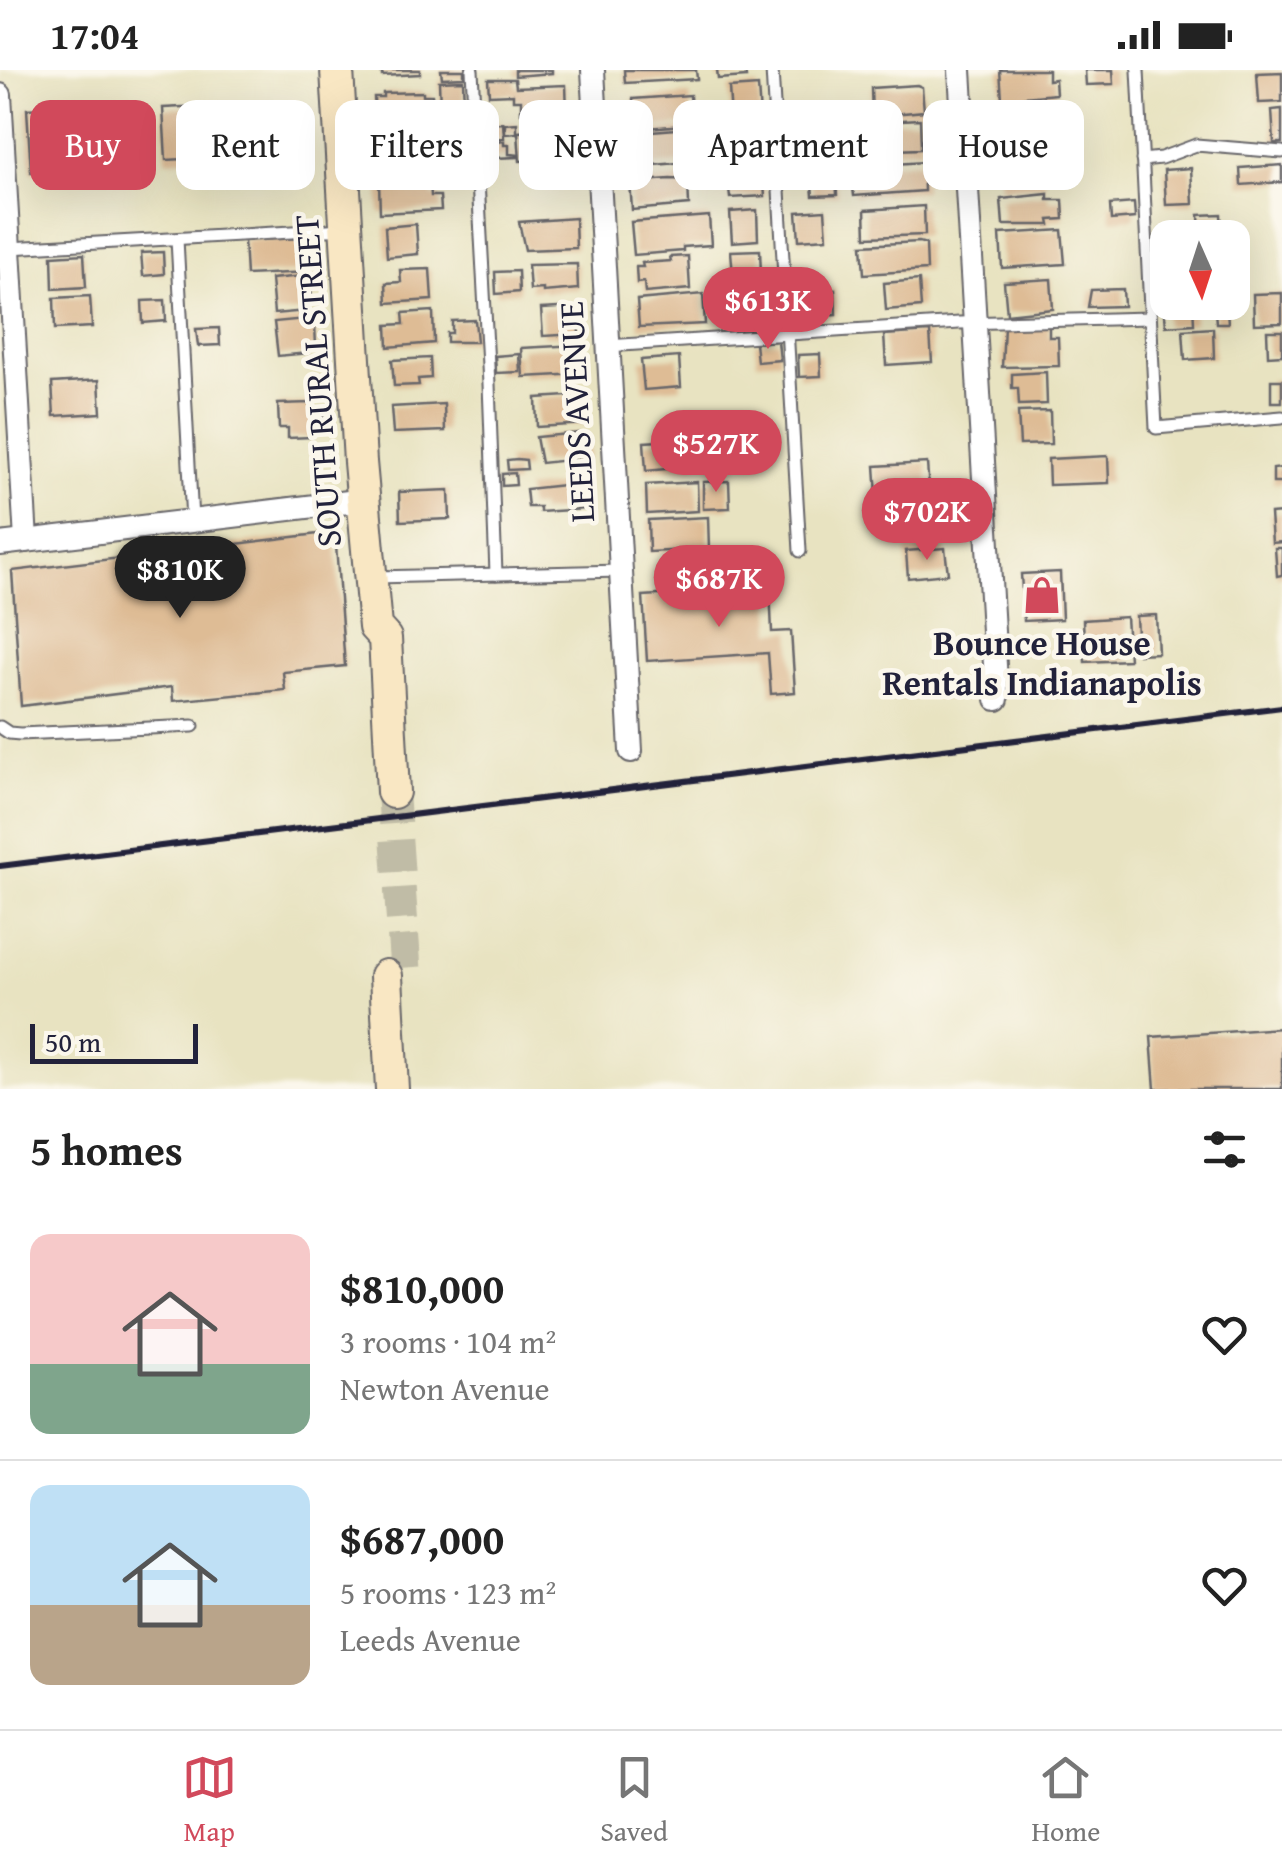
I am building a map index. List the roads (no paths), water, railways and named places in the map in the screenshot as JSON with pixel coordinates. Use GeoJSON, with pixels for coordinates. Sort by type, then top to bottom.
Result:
{"type":"FeatureCollection","features":[{"type":"Feature","properties":{"kind":"main road","name":"SOUTH RURAL STREET"},"geometry":{"type":"LineString","coordinates":[[337,70],[375,627],[366,639],[386,792]]}},
{"type":"Feature","properties":{"kind":"main road"},"geometry":{"type":"LineString","coordinates":[[392,1089],[396,977],[411,1089]]}},
{"type":"Feature","properties":{"kind":"street","name":"LEEDS AVENUE"},"geometry":{"type":"LineString","coordinates":[[593,70],[631,750]]}},
{"type":"Feature","properties":{"kind":"street"},"geometry":{"type":"LineString","coordinates":[[960,70],[997,699]]}},
{"type":"Feature","properties":{"kind":"street"},"geometry":{"type":"LineString","coordinates":[[0,96],[4,248],[26,541]]}},
{"type":"Feature","properties":{"kind":"street"},"geometry":{"type":"LineString","coordinates":[[0,544],[365,500]]}},
{"type":"Feature","properties":{"kind":"lane"},"geometry":{"type":"LineString","coordinates":[[472,70],[490,384],[496,574]]}},
{"type":"Feature","properties":{"kind":"lane"},"geometry":{"type":"LineString","coordinates":[[772,70],[800,551]]}},
{"type":"Feature","properties":{"kind":"lane"},"geometry":{"type":"LineString","coordinates":[[607,346],[974,322],[1150,318],[1138,70]]}},
{"type":"Feature","properties":{"kind":"lane"},"geometry":{"type":"LineString","coordinates":[[1142,160],[1161,158],[1196,145],[1282,152]]}},
{"type":"Feature","properties":{"kind":"lane"},"geometry":{"type":"LineString","coordinates":[[4,248],[347,228]]}},
{"type":"Feature","properties":{"kind":"lane"},"geometry":{"type":"LineString","coordinates":[[177,239],[192,521]]}},
{"type":"Feature","properties":{"kind":"lane"},"geometry":{"type":"LineString","coordinates":[[1150,320],[1156,428],[1282,418]]}},
{"type":"Feature","properties":{"kind":"lane"},"geometry":{"type":"LineString","coordinates":[[371,577],[620,571]]}},
{"type":"Feature","properties":{"kind":"lane"},"geometry":{"type":"LineString","coordinates":[[0,727],[20,734],[193,726]]}},
{"type":"Feature","properties":{"kind":"tunnel"},"geometry":{"type":"LineString","coordinates":[[393,792],[406,977]]}},
{"type":"Feature","properties":{"kind":"railway"},"geometry":{"type":"LineString","coordinates":[[0,866],[1282,707]]}},
{"type":"Feature","properties":{"kind":"place","name":"Bounce House Rentals Indianapolis"},"geometry":{"type":"Point","coordinates":[1042,595]}}]}
